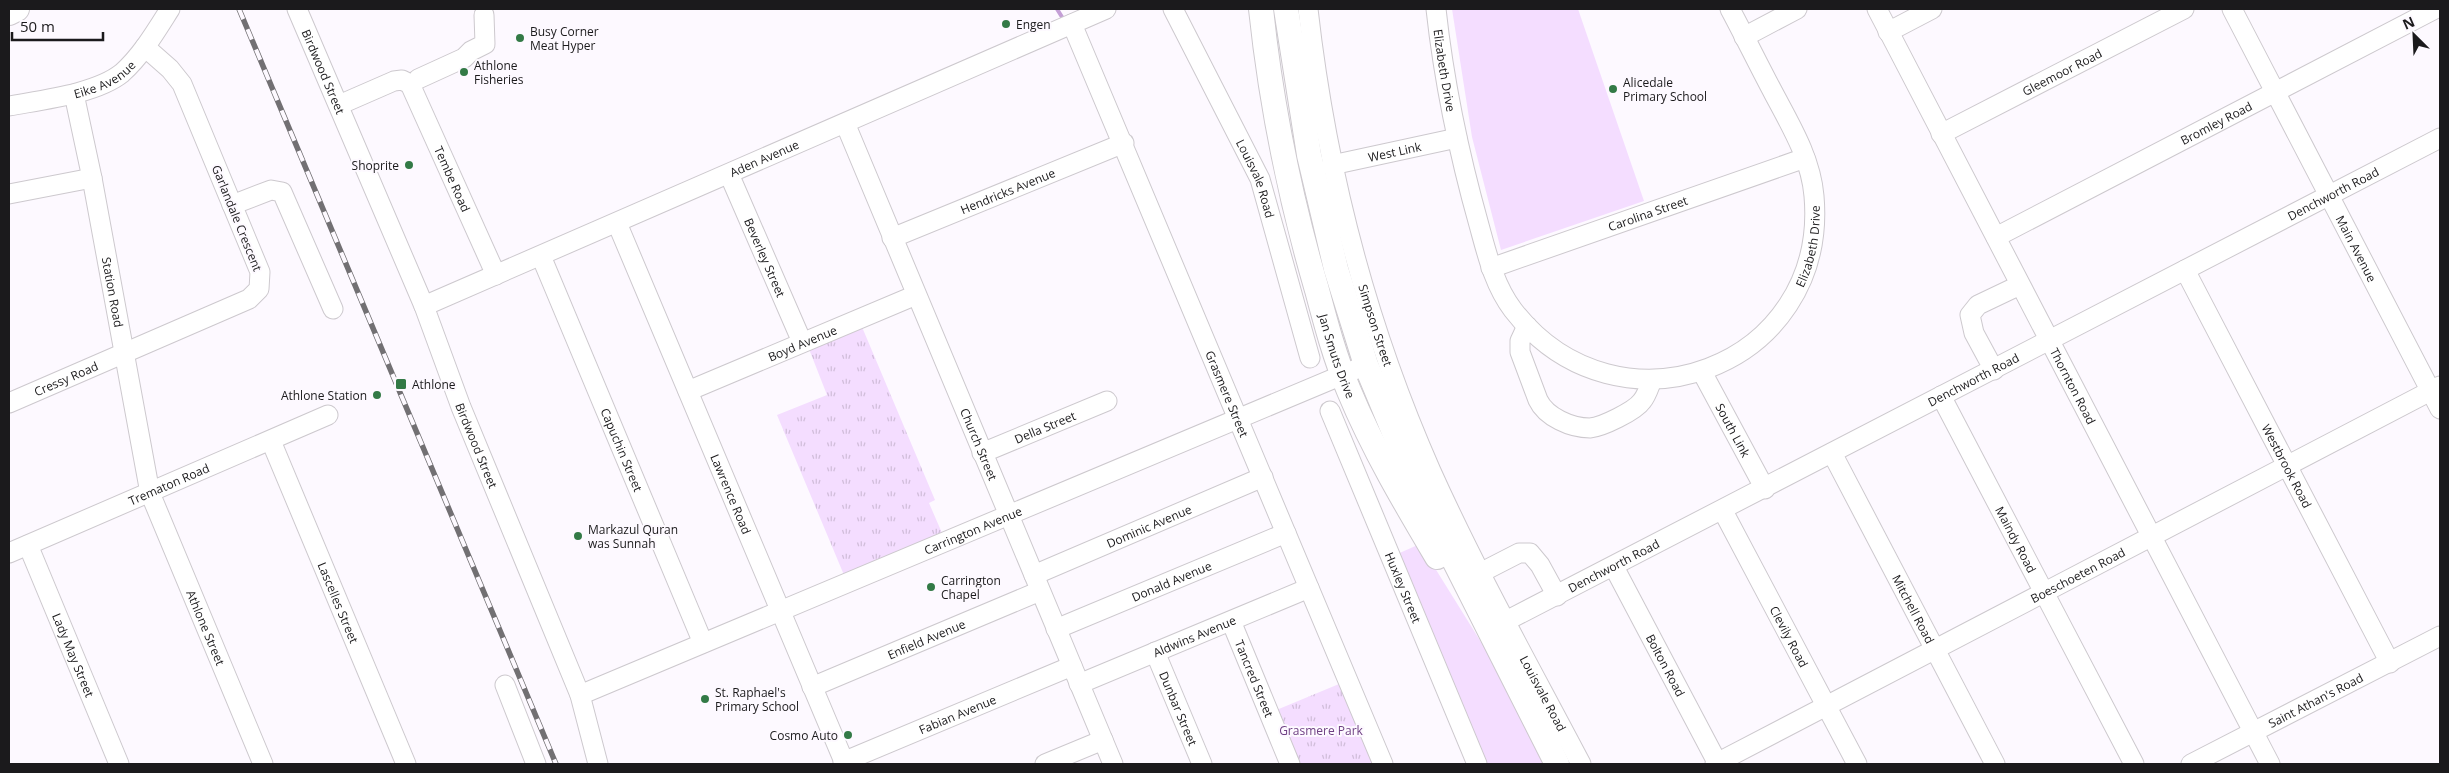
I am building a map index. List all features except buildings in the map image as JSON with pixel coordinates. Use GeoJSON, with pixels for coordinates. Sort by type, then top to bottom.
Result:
{"type":"FeatureCollection","features":[{"type":"Feature","properties":{"kind":"main road"},"geometry":{"type":"LineString","coordinates":[[9,12],[17,9]]}},
{"type":"Feature","properties":{"kind":"main road","name":"Jan Smuts Drive"},"geometry":{"type":"LineString","coordinates":[[1261,9],[1273,100],[1294,205],[1342,374],[1369,435],[1401,497],[1495,656],[1507,668]]}},
{"type":"Feature","properties":{"kind":"main road","name":"Jan Smuts Drive"},"geometry":{"type":"LineString","coordinates":[[1286,9],[1298,98],[1313,174],[1336,269],[1366,364],[1417,487],[1503,652],[1507,668],[1557,764]]}},
{"type":"Feature","properties":{"kind":"street","name":"Eike Avenue"},"geometry":{"type":"LineString","coordinates":[[9,106],[74,94],[113,79],[123,72],[145,47],[170,9]]}},
{"type":"Feature","properties":{"kind":"street","name":"Aden Avenue"},"geometry":{"type":"LineString","coordinates":[[424,306],[1106,9]]}},
{"type":"Feature","properties":{"kind":"street","name":"Louisvale Road"},"geometry":{"type":"LineString","coordinates":[[1173,9],[1260,179],[1310,358]]}},
{"type":"Feature","properties":{"kind":"street","name":"Simpson Street"},"geometry":{"type":"LineString","coordinates":[[1308,9],[1317,83],[1332,164],[1355,258],[1391,370],[1431,470],[1480,573],[1506,621]]}},
{"type":"Feature","properties":{"kind":"street","name":"Elizabeth Drive"},"geometry":{"type":"LineString","coordinates":[[1436,9],[1457,138],[1491,268],[1510,306],[1527,326],[1551,348],[1577,363],[1606,374],[1652,380],[1681,377],[1702,372],[1752,343],[1774,322],[1799,283],[1812,249],[1815,225],[1814,195],[1805,158],[1730,9]]}},
{"type":"Feature","properties":{"kind":"street"},"geometry":{"type":"LineString","coordinates":[[1744,37],[1798,9]]}},
{"type":"Feature","properties":{"kind":"street","name":"Thornton Road"},"geometry":{"type":"LineString","coordinates":[[1877,9],[2270,764]]}},
{"type":"Feature","properties":{"kind":"street"},"geometry":{"type":"LineString","coordinates":[[1888,32],[1932,9]]}},
{"type":"Feature","properties":{"kind":"street","name":"Gleemoor Road"},"geometry":{"type":"LineString","coordinates":[[1942,134],[2184,9]]}},
{"type":"Feature","properties":{"kind":"street","name":"Main Avenue"},"geometry":{"type":"LineString","coordinates":[[2232,9],[2330,196],[2436,389],[2440,408]]}},
{"type":"Feature","properties":{"kind":"street","name":"Bromley Road"},"geometry":{"type":"LineString","coordinates":[[1996,237],[2435,9]]}},
{"type":"Feature","properties":{"kind":"street","name":"Birdwood Street"},"geometry":{"type":"LineString","coordinates":[[300,14],[424,306],[461,407],[580,694],[598,764]]}},
{"type":"Feature","properties":{"kind":"street"},"geometry":{"type":"LineString","coordinates":[[339,105],[394,81],[413,81],[464,58],[471,50],[485,44],[484,15]]}},
{"type":"Feature","properties":{"kind":"street","name":"Grasmere Street"},"geometry":{"type":"LineString","coordinates":[[1072,24],[1124,143],[1383,764]]}},
{"type":"Feature","properties":{"kind":"street","name":"Garlandale Crescent"},"geometry":{"type":"LineString","coordinates":[[124,354],[249,299],[256,293],[261,283],[260,272],[182,84],[170,69],[145,47]]}},
{"type":"Feature","properties":{"kind":"street","name":"Tembe Road"},"geometry":{"type":"LineString","coordinates":[[413,81],[413,88],[496,275]]}},
{"type":"Feature","properties":{"kind":"street","name":"Station Road"},"geometry":{"type":"LineString","coordinates":[[74,94],[92,178],[150,493]]}},
{"type":"Feature","properties":{"kind":"street","name":"Church Street"},"geometry":{"type":"LineString","coordinates":[[845,124],[1113,764]]}},
{"type":"Feature","properties":{"kind":"street","name":"West Link"},"geometry":{"type":"LineString","coordinates":[[1332,164],[1457,138]]}},
{"type":"Feature","properties":{"kind":"street","name":"Denchworth Road"},"geometry":{"type":"LineString","coordinates":[[1506,621],[1723,511],[2440,138]]}},
{"type":"Feature","properties":{"kind":"street","name":"Hendricks Avenue"},"geometry":{"type":"LineString","coordinates":[[892,238],[1124,143]]}},
{"type":"Feature","properties":{"kind":"street","name":"Carolina Street"},"geometry":{"type":"LineString","coordinates":[[1491,268],[1805,158]]}},
{"type":"Feature","properties":{"kind":"street","name":"Beverley Street"},"geometry":{"type":"LineString","coordinates":[[729,174],[802,342]]}},
{"type":"Feature","properties":{"kind":"street"},"geometry":{"type":"LineString","coordinates":[[9,194],[92,178]]}},
{"type":"Feature","properties":{"kind":"street"},"geometry":{"type":"LineString","coordinates":[[232,205],[271,190],[282,192],[333,309]]}},
{"type":"Feature","properties":{"kind":"street","name":"Lawrence Road"},"geometry":{"type":"LineString","coordinates":[[617,223],[844,763]]}},
{"type":"Feature","properties":{"kind":"street","name":"Capuchin Street"},"geometry":{"type":"LineString","coordinates":[[540,256],[703,643]]}},
{"type":"Feature","properties":{"kind":"street","name":"Westbrook Road"},"geometry":{"type":"LineString","coordinates":[[2185,270],[2390,663]]}},
{"type":"Feature","properties":{"kind":"street"},"geometry":{"type":"LineString","coordinates":[[1994,370],[1974,332],[1970,314],[1978,305],[2020,285]]}},
{"type":"Feature","properties":{"kind":"street","name":"Boyd Avenue"},"geometry":{"type":"LineString","coordinates":[[688,391],[916,295]]}},
{"type":"Feature","properties":{"kind":"street"},"geometry":{"type":"LineString","coordinates":[[1527,326],[1520,341],[1520,352],[1541,407],[1551,416],[1583,427],[1598,426],[1637,406],[1645,397],[1652,380]]}},
{"type":"Feature","properties":{"kind":"street","name":"Cressy Road"},"geometry":{"type":"LineString","coordinates":[[10,401],[124,354]]}},
{"type":"Feature","properties":{"kind":"street","name":"Carrington Avenue"},"geometry":{"type":"LineString","coordinates":[[580,694],[1239,419],[1366,364]]}},
{"type":"Feature","properties":{"kind":"street","name":"South Link"},"geometry":{"type":"LineString","coordinates":[[1702,372],[1765,489]]}},
{"type":"Feature","properties":{"kind":"street","name":"Boeschoeten Road"},"geometry":{"type":"LineString","coordinates":[[1716,764],[2436,389]]}},
{"type":"Feature","properties":{"kind":"street","name":"Maindy Road"},"geometry":{"type":"LineString","coordinates":[[1941,396],[2134,764]]}},
{"type":"Feature","properties":{"kind":"street","name":"Della Street"},"geometry":{"type":"LineString","coordinates":[[982,453],[1107,401]]}},
{"type":"Feature","properties":{"kind":"street","name":"Huxley Street"},"geometry":{"type":"LineString","coordinates":[[1330,411],[1477,764]]}},
{"type":"Feature","properties":{"kind":"street","name":"Trematon Road"},"geometry":{"type":"LineString","coordinates":[[9,553],[328,415]]}},
{"type":"Feature","properties":{"kind":"street","name":"Lascelles Street"},"geometry":{"type":"LineString","coordinates":[[271,440],[406,764]]}},
{"type":"Feature","properties":{"kind":"street","name":"Mitchell Road"},"geometry":{"type":"LineString","coordinates":[[1832,453],[1995,764]]}},
{"type":"Feature","properties":{"kind":"street","name":"Dominic Avenue"},"geometry":{"type":"LineString","coordinates":[[1037,583],[1263,477]]}},
{"type":"Feature","properties":{"kind":"street","name":"Athlone Street"},"geometry":{"type":"LineString","coordinates":[[150,493],[263,764]]}},
{"type":"Feature","properties":{"kind":"street","name":"Clevily Road"},"geometry":{"type":"LineString","coordinates":[[1723,511],[1857,764]]}},
{"type":"Feature","properties":{"kind":"street","name":"Donald Avenue"},"geometry":{"type":"LineString","coordinates":[[1056,629],[1286,533]]}},
{"type":"Feature","properties":{"kind":"street","name":"Lady May Street"},"geometry":{"type":"LineString","coordinates":[[28,545],[119,764]]}},
{"type":"Feature","properties":{"kind":"street"},"geometry":{"type":"LineString","coordinates":[[1480,573],[1519,553],[1530,553],[1540,565],[1557,596]]}},
{"type":"Feature","properties":{"kind":"street","name":"Bolton Road"},"geometry":{"type":"LineString","coordinates":[[1614,567],[1716,764]]}},
{"type":"Feature","properties":{"kind":"street","name":"Enfield Avenue"},"geometry":{"type":"LineString","coordinates":[[812,687],[1037,583]]}},
{"type":"Feature","properties":{"kind":"street","name":"Aldwins Avenue"},"geometry":{"type":"LineString","coordinates":[[1079,684],[1309,588]]}},
{"type":"Feature","properties":{"kind":"street","name":"Tancred Street"},"geometry":{"type":"LineString","coordinates":[[1231,621],[1290,764]]}},
{"type":"Feature","properties":{"kind":"street","name":"Louisvale Road"},"geometry":{"type":"LineString","coordinates":[[1506,621],[1581,764]]}},
{"type":"Feature","properties":{"kind":"street","name":"Saint Athan's Road"},"geometry":{"type":"LineString","coordinates":[[2191,764],[2440,636]]}},
{"type":"Feature","properties":{"kind":"street","name":"Dunbar Street"},"geometry":{"type":"LineString","coordinates":[[1155,652],[1202,764]]}},
{"type":"Feature","properties":{"kind":"street","name":"Fabian Avenue"},"geometry":{"type":"LineString","coordinates":[[844,763],[1072,666]]}},
{"type":"Feature","properties":{"kind":"street"},"geometry":{"type":"LineString","coordinates":[[505,685],[536,764]]}},
{"type":"Feature","properties":{"kind":"street"},"geometry":{"type":"LineString","coordinates":[[1045,764],[1103,740]]}},
{"type":"Feature","properties":{"kind":"green space"},"geometry":{"type":"Polygon","coordinates":[[[1452,9],[1578,9],[1644,201],[1501,250],[1472,137],[1452,9]]]}},
{"type":"Feature","properties":{"kind":"green space"},"geometry":{"type":"Polygon","coordinates":[[[862,327],[935,500],[929,503],[942,533],[844,575],[777,415],[827,395],[809,349],[862,327]]]}},
{"type":"Feature","properties":{"kind":"green space"},"geometry":{"type":"Polygon","coordinates":[[[1420,544],[1494,663],[1546,764],[1482,764],[1395,555],[1420,544]]]}},
{"type":"Feature","properties":{"kind":"green space","name":"Grasmere Park"},"geometry":{"type":"Polygon","coordinates":[[[1339,684],[1373,764],[1296,764],[1274,711],[1339,684]]]}},
{"type":"Feature","properties":{"kind":"waterway"},"geometry":{"type":"LineString","coordinates":[[1057,9],[1062,17]]}},
{"type":"Feature","properties":{"kind":"railway"},"geometry":{"type":"LineString","coordinates":[[239,9],[556,764]]}},
{"type":"Feature","properties":{"kind":"place","name":"Engen"},"geometry":{"type":"Point","coordinates":[1006,24]}},
{"type":"Feature","properties":{"kind":"place","name":"Busy Corner Meat Hyper"},"geometry":{"type":"Point","coordinates":[520,38]}},
{"type":"Feature","properties":{"kind":"place","name":"Athlone Fisheries"},"geometry":{"type":"Point","coordinates":[464,72]}},
{"type":"Feature","properties":{"kind":"place","name":"Alicedale Primary School"},"geometry":{"type":"Point","coordinates":[1613,89]}},
{"type":"Feature","properties":{"kind":"place","name":"Shoprite"},"geometry":{"type":"Point","coordinates":[409,165]}},
{"type":"Feature","properties":{"kind":"place","name":"Athlone"},"geometry":{"type":"Point","coordinates":[401,384]}},
{"type":"Feature","properties":{"kind":"place","name":"Athlone Station"},"geometry":{"type":"Point","coordinates":[377,395]}},
{"type":"Feature","properties":{"kind":"place","name":"Markazul Quran was Sunnah"},"geometry":{"type":"Point","coordinates":[578,536]}},
{"type":"Feature","properties":{"kind":"place","name":"Carrington Chapel"},"geometry":{"type":"Point","coordinates":[931,587]}},
{"type":"Feature","properties":{"kind":"place","name":"St. Raphael's Primary School"},"geometry":{"type":"Point","coordinates":[705,699]}},
{"type":"Feature","properties":{"kind":"place","name":"Cosmo Auto"},"geometry":{"type":"Point","coordinates":[848,735]}}]}
